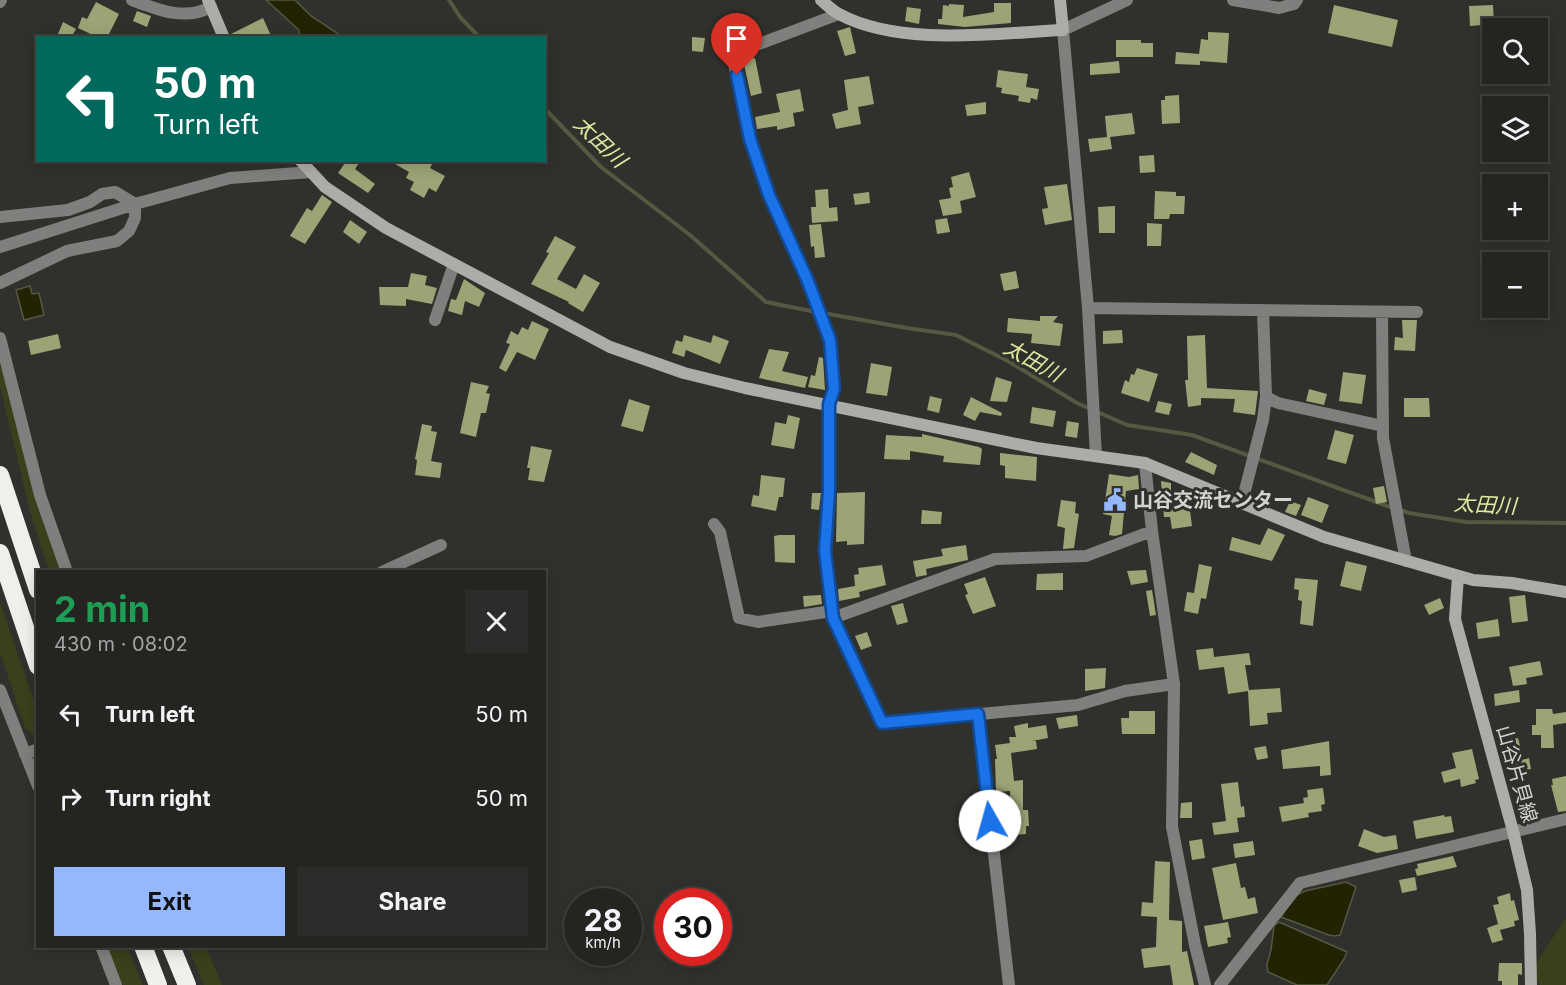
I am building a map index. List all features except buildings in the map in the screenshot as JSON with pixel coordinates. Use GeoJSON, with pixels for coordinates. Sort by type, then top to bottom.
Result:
{"type":"FeatureCollection","features":[{"type":"Feature","properties":{"kind":"highway"},"geometry":{"type":"LineString","coordinates":[[0,469],[2,482],[36,584]]}},
{"type":"Feature","properties":{"kind":"highway"},"geometry":{"type":"LineString","coordinates":[[0,553],[36,660]]}},
{"type":"Feature","properties":{"kind":"highway"},"geometry":{"type":"LineString","coordinates":[[144,948],[159,985]]}},
{"type":"Feature","properties":{"kind":"highway"},"geometry":{"type":"LineString","coordinates":[[172,948],[187,985]]}},
{"type":"Feature","properties":{"kind":"main road"},"geometry":{"type":"LineString","coordinates":[[821,0],[839,14],[881,30],[960,37],[1063,30],[1060,0]]}},
{"type":"Feature","properties":{"kind":"main road"},"geometry":{"type":"LineString","coordinates":[[210,4],[223,36]]}},
{"type":"Feature","properties":{"kind":"main road"},"geometry":{"type":"LineString","coordinates":[[302,162],[325,187],[386,228],[610,347],[684,373],[745,388],[1036,448],[1145,463],[1324,537],[1473,580],[1512,583],[1566,592]]}},
{"type":"Feature","properties":{"kind":"main road","name":"山谷片貝線"},"geometry":{"type":"LineString","coordinates":[[1458,576],[1455,619],[1527,890],[1531,985]]}},
{"type":"Feature","properties":{"kind":"street"},"geometry":{"type":"LineString","coordinates":[[132,0],[156,9],[187,15],[203,12],[210,4]]}},
{"type":"Feature","properties":{"kind":"street"},"geometry":{"type":"LineString","coordinates":[[1096,456],[1088,308],[1063,30],[1128,0]]}},
{"type":"Feature","properties":{"kind":"street"},"geometry":{"type":"LineString","coordinates":[[1233,0],[1280,8],[1294,4],[1297,0]]}},
{"type":"Feature","properties":{"kind":"street"},"geometry":{"type":"LineString","coordinates":[[839,14],[732,54],[750,139],[765,184],[807,279],[830,340],[834,389],[829,404],[829,491],[825,551],[832,614],[882,723],[1078,705],[1125,691],[1174,684]]}},
{"type":"Feature","properties":{"kind":"street"},"geometry":{"type":"LineString","coordinates":[[0,247],[135,204],[230,178],[311,172]]}},
{"type":"Feature","properties":{"kind":"street"},"geometry":{"type":"LineString","coordinates":[[0,218],[68,210],[90,202],[102,194],[115,192],[135,204]]}},
{"type":"Feature","properties":{"kind":"street"},"geometry":{"type":"LineString","coordinates":[[0,283],[67,251],[117,241],[129,231],[135,218],[135,204]]}},
{"type":"Feature","properties":{"kind":"street"},"geometry":{"type":"LineString","coordinates":[[435,320],[454,264]]}},
{"type":"Feature","properties":{"kind":"street"},"geometry":{"type":"LineString","coordinates":[[1088,308],[1417,312]]}},
{"type":"Feature","properties":{"kind":"street"},"geometry":{"type":"LineString","coordinates":[[1242,502],[1263,420],[1266,397],[1263,310]]}},
{"type":"Feature","properties":{"kind":"street"},"geometry":{"type":"LineString","coordinates":[[1382,312],[1383,438],[1406,561]]}},
{"type":"Feature","properties":{"kind":"street"},"geometry":{"type":"LineString","coordinates":[[0,338],[40,495],[65,570]]}},
{"type":"Feature","properties":{"kind":"street"},"geometry":{"type":"LineString","coordinates":[[1266,397],[1278,403],[1383,426]]}},
{"type":"Feature","properties":{"kind":"street"},"geometry":{"type":"LineString","coordinates":[[1145,463],[1152,531],[1174,684],[1172,827],[1205,985]]}},
{"type":"Feature","properties":{"kind":"street"},"geometry":{"type":"LineString","coordinates":[[714,525],[720,532],[739,618],[758,622],[832,614],[995,559],[1086,556],[1152,531]]}},
{"type":"Feature","properties":{"kind":"street"},"geometry":{"type":"LineString","coordinates":[[387,570],[441,546]]}},
{"type":"Feature","properties":{"kind":"street"},"geometry":{"type":"LineString","coordinates":[[0,690],[36,781]]}},
{"type":"Feature","properties":{"kind":"street"},"geometry":{"type":"LineString","coordinates":[[978,714],[1009,985]]}},
{"type":"Feature","properties":{"kind":"street"},"geometry":{"type":"LineString","coordinates":[[25,754],[36,750]]}},
{"type":"Feature","properties":{"kind":"street"},"geometry":{"type":"LineString","coordinates":[[1220,985],[1300,883],[1566,819]]}},
{"type":"Feature","properties":{"kind":"street"},"geometry":{"type":"LineString","coordinates":[[102,948],[116,985]]}},
{"type":"Feature","properties":{"kind":"shaded area"},"geometry":{"type":"Polygon","coordinates":[[[266,0],[295,0],[311,16],[341,36],[300,36],[299,30],[266,0]]]}},
{"type":"Feature","properties":{"kind":"shaded area"},"geometry":{"type":"Polygon","coordinates":[[[30,286],[32,294],[39,293],[44,315],[24,320],[16,290],[30,286]]]}},
{"type":"Feature","properties":{"kind":"shaded area"},"geometry":{"type":"Polygon","coordinates":[[[0,352],[61,570],[49,570],[30,511],[0,387],[0,352]]]}},
{"type":"Feature","properties":{"kind":"shaded area"},"geometry":{"type":"Polygon","coordinates":[[[0,602],[36,707],[36,735],[25,728],[0,652],[0,602]]]}},
{"type":"Feature","properties":{"kind":"shaded area"},"geometry":{"type":"Polygon","coordinates":[[[1346,882],[1356,887],[1340,935],[1329,935],[1281,917],[1293,897],[1305,891],[1346,882]]]}},
{"type":"Feature","properties":{"kind":"shaded area"},"geometry":{"type":"Polygon","coordinates":[[[1566,918],[1566,985],[1540,985],[1533,975],[1537,962],[1566,918]]]}},
{"type":"Feature","properties":{"kind":"shaded area"},"geometry":{"type":"Polygon","coordinates":[[[1279,922],[1347,952],[1327,985],[1297,985],[1268,972],[1267,964],[1274,926],[1279,922]]]}},
{"type":"Feature","properties":{"kind":"shaded area"},"geometry":{"type":"Polygon","coordinates":[[[107,948],[127,948],[143,985],[123,985],[107,948]]]}},
{"type":"Feature","properties":{"kind":"shaded area"},"geometry":{"type":"Polygon","coordinates":[[[188,948],[206,948],[222,985],[204,985],[188,948]]]}},
{"type":"Feature","properties":{"kind":"waterway","name":"太田川"},"geometry":{"type":"LineString","coordinates":[[449,0],[460,17],[478,36]]}},
{"type":"Feature","properties":{"kind":"waterway","name":"太田川"},"geometry":{"type":"LineString","coordinates":[[546,110],[601,167],[690,235],[766,302],[816,312]]}},
{"type":"Feature","properties":{"kind":"waterway","name":"太田川"},"geometry":{"type":"LineString","coordinates":[[823,313],[956,335],[1008,361],[1077,403],[1127,425],[1192,435],[1393,508]]}},
{"type":"Feature","properties":{"kind":"waterway","name":"太田川"},"geometry":{"type":"LineString","coordinates":[[1400,510],[1466,522],[1566,523]]}},
{"type":"Feature","properties":{"kind":"place","name":"山谷交流センター"},"geometry":{"type":"Point","coordinates":[1115,500]}},
{"type":"Feature","properties":{"kind":"route"},"geometry":{"type":"LineString","coordinates":[[737,75],[750,139],[769,195],[807,279],[830,340],[834,389],[829,404],[829,491],[825,551],[833,618],[882,723],[978,714],[990,821]]}}]}
